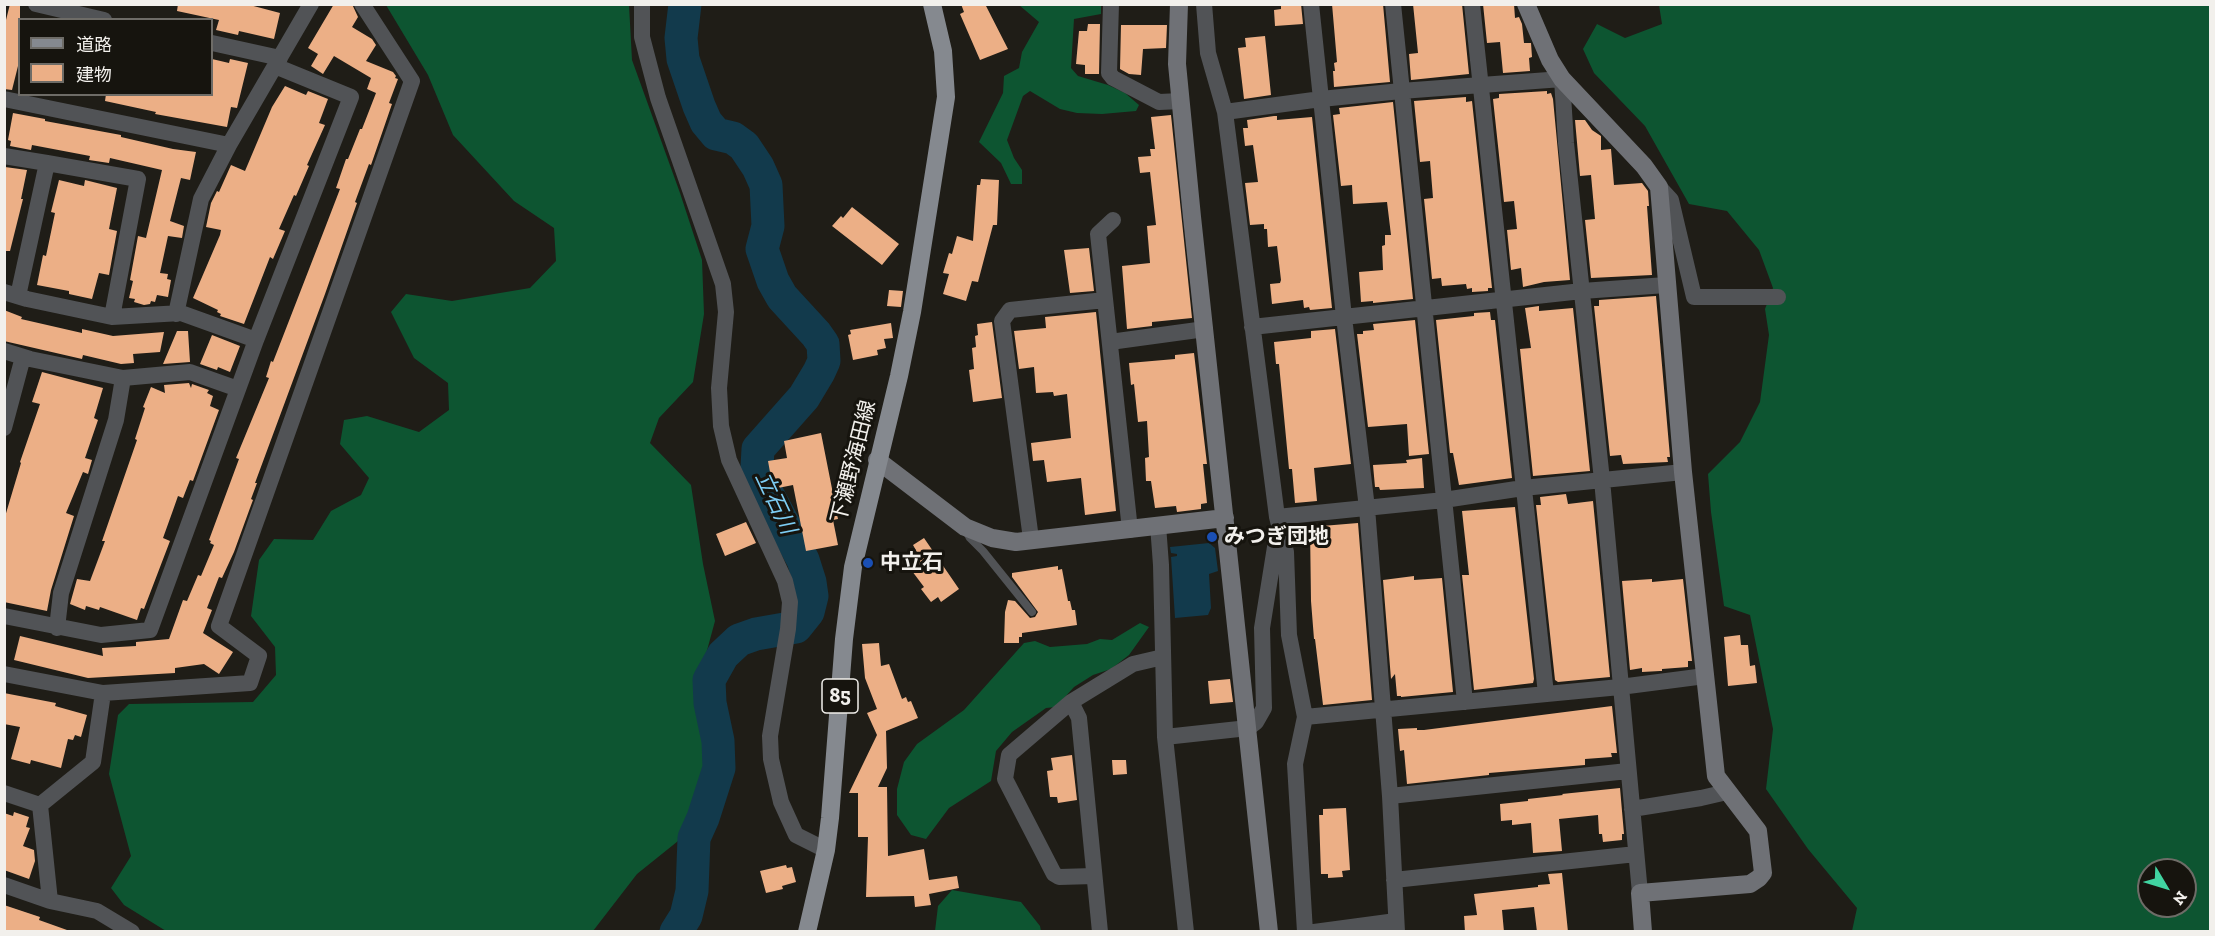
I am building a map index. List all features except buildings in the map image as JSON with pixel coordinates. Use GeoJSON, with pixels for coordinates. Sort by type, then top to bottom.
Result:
{"type":"FeatureCollection","features":[{"type":"Feature","properties":{"kind":"main road","name":"下瀬野海田線"},"geometry":{"type":"LineString","coordinates":[[807,932],[826,850],[844,639],[852,577],[912,312],[946,97],[943,51],[932,4]]}},
{"type":"Feature","properties":{"kind":"street"},"geometry":{"type":"LineString","coordinates":[[36,4],[96,18]]}},
{"type":"Feature","properties":{"kind":"street"},"geometry":{"type":"LineString","coordinates":[[176,314],[201,199],[229,145],[311,4]]}},
{"type":"Feature","properties":{"kind":"street"},"geometry":{"type":"LineString","coordinates":[[4,674],[103,693],[250,683],[259,656],[219,626],[412,81],[362,4]]}},
{"type":"Feature","properties":{"kind":"street"},"geometry":{"type":"LineString","coordinates":[[642,4],[642,37],[658,98],[723,284],[726,312],[719,388],[721,426],[729,460],[785,581],[790,602],[788,629],[770,736],[771,759],[782,802],[795,835],[826,850]]}},
{"type":"Feature","properties":{"kind":"street"},"geometry":{"type":"LineString","coordinates":[[1111,4],[1109,73],[1113,78],[1159,102],[1181,101]]}},
{"type":"Feature","properties":{"kind":"street"},"geometry":{"type":"LineString","coordinates":[[1179,4],[1177,64],[1269,932]]}},
{"type":"Feature","properties":{"kind":"street"},"geometry":{"type":"LineString","coordinates":[[1204,4],[1209,53],[1225,112],[1279,525],[1286,552],[1289,635],[1305,717],[1294,764],[1305,932]]}},
{"type":"Feature","properties":{"kind":"street"},"geometry":{"type":"LineString","coordinates":[[1311,4],[1367,508],[1390,796],[1396,926],[1314,932]]}},
{"type":"Feature","properties":{"kind":"street"},"geometry":{"type":"LineString","coordinates":[[1393,4],[1465,702]]}},
{"type":"Feature","properties":{"kind":"street"},"geometry":{"type":"LineString","coordinates":[[1472,4],[1546,694]]}},
{"type":"Feature","properties":{"kind":"street"},"geometry":{"type":"LineString","coordinates":[[1526,4],[1550,60],[1562,79],[1644,166],[1671,200],[1694,297],[1778,297]]}},
{"type":"Feature","properties":{"kind":"street"},"geometry":{"type":"LineString","coordinates":[[4,616],[101,635],[150,630],[256,340],[351,97],[278,62],[213,43]]}},
{"type":"Feature","properties":{"kind":"street"},"geometry":{"type":"LineString","coordinates":[[1225,112],[1401,91],[1562,79]]}},
{"type":"Feature","properties":{"kind":"street"},"geometry":{"type":"LineString","coordinates":[[1562,79],[1566,143],[1602,480],[1643,932]]}},
{"type":"Feature","properties":{"kind":"street"},"geometry":{"type":"LineString","coordinates":[[4,99],[229,145]]}},
{"type":"Feature","properties":{"kind":"street"},"geometry":{"type":"LineString","coordinates":[[4,156],[138,179],[112,317]]}},
{"type":"Feature","properties":{"kind":"street"},"geometry":{"type":"LineString","coordinates":[[47,163],[11,294],[112,317],[181,313],[256,340]]}},
{"type":"Feature","properties":{"kind":"street"},"geometry":{"type":"LineString","coordinates":[[1640,893],[1750,884],[1760,878],[1763,873],[1758,831],[1716,776],[1683,472],[1659,187]]}},
{"type":"Feature","properties":{"kind":"street"},"geometry":{"type":"LineString","coordinates":[[1113,220],[1098,234],[1130,530]]}},
{"type":"Feature","properties":{"kind":"street"},"geometry":{"type":"LineString","coordinates":[[1252,327],[1582,291],[1666,285]]}},
{"type":"Feature","properties":{"kind":"street"},"geometry":{"type":"LineString","coordinates":[[1031,539],[1002,321],[1010,310],[1105,300]]}},
{"type":"Feature","properties":{"kind":"street"},"geometry":{"type":"LineString","coordinates":[[1110,342],[1205,329]]}},
{"type":"Feature","properties":{"kind":"street"},"geometry":{"type":"LineString","coordinates":[[4,351],[123,378],[190,372],[238,389]]}},
{"type":"Feature","properties":{"kind":"street"},"geometry":{"type":"LineString","coordinates":[[4,428],[23,357]]}},
{"type":"Feature","properties":{"kind":"street"},"geometry":{"type":"LineString","coordinates":[[57,628],[61,593],[116,420],[123,378]]}},
{"type":"Feature","properties":{"kind":"street"},"geometry":{"type":"LineString","coordinates":[[877,460],[965,527],[992,538],[1016,542],[1225,518]]}},
{"type":"Feature","properties":{"kind":"street"},"geometry":{"type":"LineString","coordinates":[[1279,525],[1367,508],[1444,500],[1523,488],[1683,472]]}},
{"type":"Feature","properties":{"kind":"street"},"geometry":{"type":"LineString","coordinates":[[1158,525],[1165,737],[1186,932]]}},
{"type":"Feature","properties":{"kind":"street"},"geometry":{"type":"LineString","coordinates":[[1165,737],[1248,728],[1256,722],[1264,708],[1262,628],[1279,525]]}},
{"type":"Feature","properties":{"kind":"street"},"geometry":{"type":"LineString","coordinates":[[1094,876],[1059,877],[1054,874],[1005,779],[1009,756],[1071,702],[1133,664],[1163,657]]}},
{"type":"Feature","properties":{"kind":"street"},"geometry":{"type":"LineString","coordinates":[[1305,717],[1620,687],[1705,676]]}},
{"type":"Feature","properties":{"kind":"street"},"geometry":{"type":"LineString","coordinates":[[40,805],[93,762],[103,693]]}},
{"type":"Feature","properties":{"kind":"street"},"geometry":{"type":"LineString","coordinates":[[1071,702],[1078,718],[1100,932]]}},
{"type":"Feature","properties":{"kind":"street"},"geometry":{"type":"LineString","coordinates":[[1390,796],[1628,771]]}},
{"type":"Feature","properties":{"kind":"street"},"geometry":{"type":"LineString","coordinates":[[1632,808],[1727,792]]}},
{"type":"Feature","properties":{"kind":"street"},"geometry":{"type":"LineString","coordinates":[[4,793],[40,805]]}},
{"type":"Feature","properties":{"kind":"street"},"geometry":{"type":"LineString","coordinates":[[40,805],[50,901]]}},
{"type":"Feature","properties":{"kind":"street"},"geometry":{"type":"LineString","coordinates":[[1394,880],[1636,854]]}},
{"type":"Feature","properties":{"kind":"street"},"geometry":{"type":"LineString","coordinates":[[4,885],[50,901],[97,910],[132,932]]}},
{"type":"Feature","properties":{"kind":"lane"},"geometry":{"type":"LineString","coordinates":[[965,527],[970,538],[1032,612]]}},
{"type":"Feature","properties":{"kind":"green space"},"geometry":{"type":"Polygon","coordinates":[[[386,5],[629,5],[632,60],[702,260],[704,314],[693,382],[659,418],[650,443],[691,485],[703,564],[715,621],[699,680],[705,784],[693,829],[637,874],[593,931],[166,931],[124,905],[111,888],[131,856],[109,774],[118,715],[129,704],[253,702],[276,675],[275,647],[251,616],[259,560],[274,539],[313,540],[331,511],[361,495],[369,478],[340,444],[344,420],[367,416],[419,432],[449,410],[448,383],[414,358],[391,312],[406,294],[452,301],[530,288],[556,261],[554,228],[514,201],[453,135],[428,75],[386,5]]]}},
{"type":"Feature","properties":{"kind":"green space"},"geometry":{"type":"Polygon","coordinates":[[[1019,5],[1101,5],[1101,14],[1074,19],[1071,68],[1078,76],[1125,93],[1139,105],[1136,111],[1102,114],[1077,113],[1060,109],[1030,91],[1023,96],[1007,140],[1022,170],[1022,184],[1011,184],[1001,163],[979,142],[1003,93],[1004,76],[1019,68],[1022,52],[1039,22],[1019,5]]]}},
{"type":"Feature","properties":{"kind":"green space"},"geometry":{"type":"Polygon","coordinates":[[[1659,5],[2210,5],[2210,931],[1852,931],[1857,908],[1808,849],[1766,789],[1773,729],[1750,615],[1724,606],[1711,512],[1708,474],[1740,442],[1760,402],[1769,335],[1765,309],[1773,288],[1759,250],[1727,211],[1689,204],[1645,126],[1594,73],[1583,49],[1597,24],[1625,38],[1662,24],[1659,5]]]}},
{"type":"Feature","properties":{"kind":"green space"},"geometry":{"type":"Polygon","coordinates":[[[1140,623],[1149,627],[1129,655],[1111,669],[1093,675],[1074,687],[1056,707],[1046,708],[1012,732],[996,751],[991,781],[949,808],[926,839],[911,835],[897,815],[897,789],[904,762],[917,744],[964,710],[1024,643],[1035,641],[1050,647],[1087,644],[1100,639],[1112,640],[1140,623]]]}},
{"type":"Feature","properties":{"kind":"green space"},"geometry":{"type":"Polygon","coordinates":[[[952,890],[1021,902],[1040,926],[1041,931],[935,931],[938,906],[952,890]]]}},
{"type":"Feature","properties":{"kind":"water"},"geometry":{"type":"Polygon","coordinates":[[[1209,543],[1215,548],[1218,571],[1209,574],[1211,608],[1208,615],[1175,618],[1171,557],[1177,554],[1171,553],[1170,547],[1209,543]]]}},
{"type":"Feature","properties":{"kind":"waterway","name":"立石川"},"geometry":{"type":"LineString","coordinates":[[676,932],[686,916],[692,891],[694,838],[719,768],[718,741],[710,703],[709,680],[723,655],[739,640],[756,634],[796,627],[808,612],[812,596],[810,582],[803,560],[760,480],[757,467],[758,449],[804,397],[824,361],[823,344],[782,297],[773,281],[762,249],[768,226],[766,185],[758,167],[744,146],[733,138],[716,134],[706,122],[699,106],[683,59],[681,38],[685,4]]}},
{"type":"Feature","properties":{"kind":"place","name":"みつぎ団地"},"geometry":{"type":"Point","coordinates":[1212,537]}},
{"type":"Feature","properties":{"kind":"place","name":"中立石"},"geometry":{"type":"Point","coordinates":[868,563]}}]}
